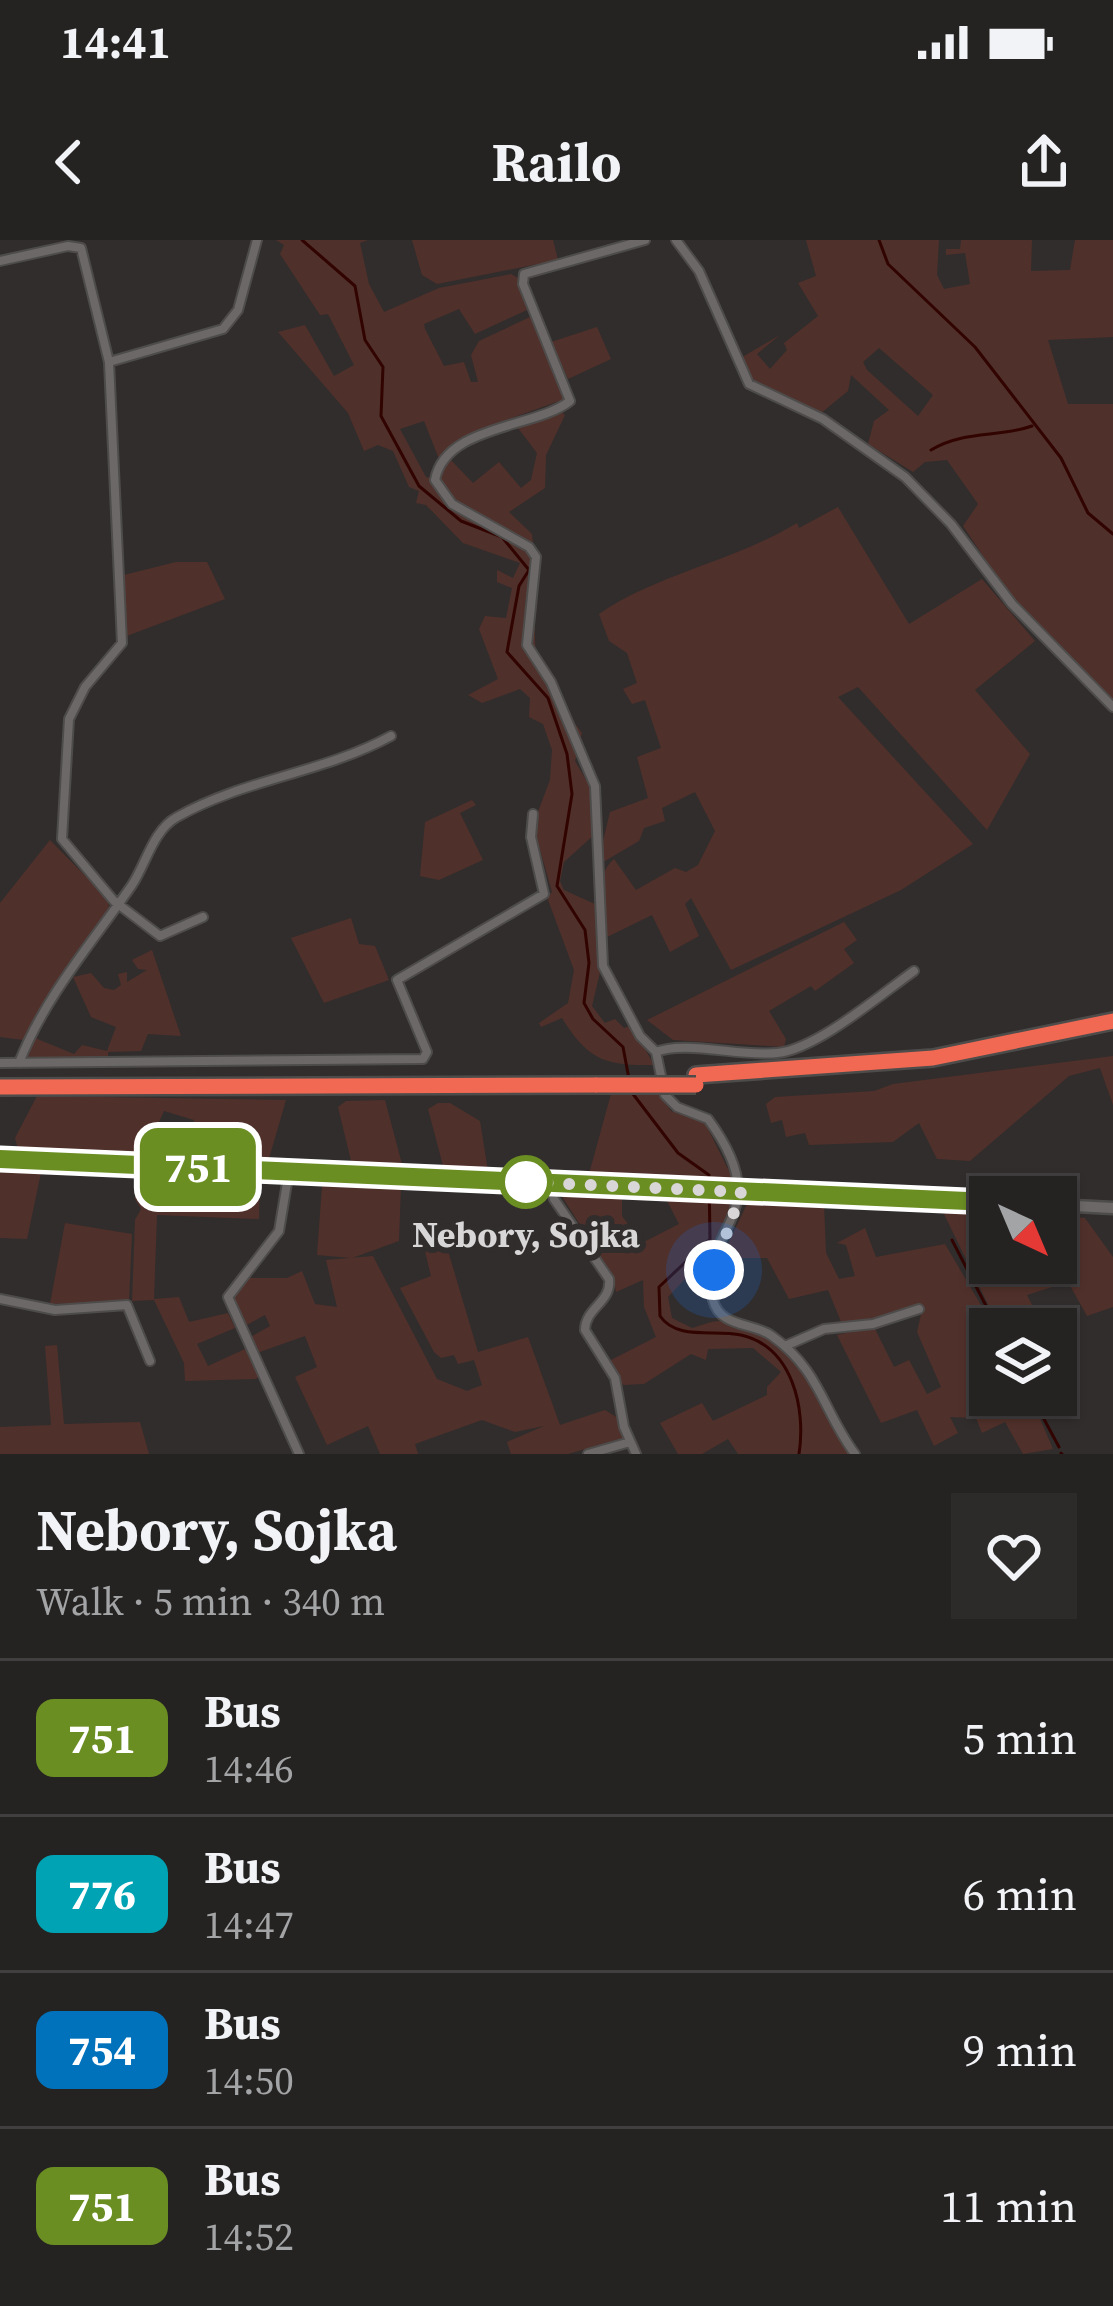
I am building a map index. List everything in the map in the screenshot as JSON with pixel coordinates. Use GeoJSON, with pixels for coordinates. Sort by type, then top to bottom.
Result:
{"type":"FeatureCollection","features":[{"type":"Feature","properties":{"kind":"highway"},"geometry":{"type":"LineString","coordinates":[[696,1080],[897,1063],[1113,1021]]}},
{"type":"Feature","properties":{"kind":"highway"},"geometry":{"type":"LineString","coordinates":[[0,1087],[696,1080],[935,1068],[1113,1031]]}},
{"type":"Feature","properties":{"kind":"highway"},"geometry":{"type":"LineString","coordinates":[[0,1077],[597,1081]]}},
{"type":"Feature","properties":{"kind":"main road"},"geometry":{"type":"LineString","coordinates":[[0,1159],[969,1201]]}},
{"type":"Feature","properties":{"kind":"main road"},"geometry":{"type":"LineString","coordinates":[[1077,1206],[1113,1208]]}},
{"type":"Feature","properties":{"kind":"street"},"geometry":{"type":"LineString","coordinates":[[109,362],[224,329],[238,310],[256,240]]}},
{"type":"Feature","properties":{"kind":"street"},"geometry":{"type":"LineString","coordinates":[[645,240],[524,274],[570,401],[486,431],[446,458],[435,479],[452,504],[530,547],[536,557],[524,630],[595,786],[603,966],[640,1036],[656,1052],[664,1095],[712,1125],[739,1175],[741,1192],[719,1251],[712,1297],[724,1318],[770,1334],[815,1376],[830,1416],[855,1454]]}},
{"type":"Feature","properties":{"kind":"street"},"geometry":{"type":"LineString","coordinates":[[676,240],[698,271],[749,384],[823,419],[905,477],[951,524],[1012,604],[1113,707]]}},
{"type":"Feature","properties":{"kind":"street"},"geometry":{"type":"LineString","coordinates":[[0,261],[68,246],[81,248],[109,362],[122,643],[86,687],[69,719],[59,824],[62,839],[118,903],[163,937],[203,917]]}},
{"type":"Feature","properties":{"kind":"street"},"geometry":{"type":"LineString","coordinates":[[20,1063],[80,952],[175,818],[341,762],[391,736]]}},
{"type":"Feature","properties":{"kind":"street"},"geometry":{"type":"LineString","coordinates":[[0,1064],[423,1058],[428,1052],[397,980],[544,894],[531,836],[533,814]]}},
{"type":"Feature","properties":{"kind":"street"},"geometry":{"type":"LineString","coordinates":[[656,1052],[673,1048],[734,1054],[790,1051],[914,971]]}},
{"type":"Feature","properties":{"kind":"street"},"geometry":{"type":"LineString","coordinates":[[290,1171],[280,1232],[228,1297],[299,1454]]}},
{"type":"Feature","properties":{"kind":"street"},"geometry":{"type":"LineString","coordinates":[[550,1183],[554,1199],[609,1279],[608,1294],[588,1315],[585,1330],[615,1378],[636,1454]]}},
{"type":"Feature","properties":{"kind":"street"},"geometry":{"type":"LineString","coordinates":[[0,1299],[36,1302],[55,1310],[127,1305],[150,1361]]}},
{"type":"Feature","properties":{"kind":"street"},"geometry":{"type":"LineString","coordinates":[[783,1347],[824,1330],[873,1324],[919,1309]]}},
{"type":"Feature","properties":{"kind":"street"},"geometry":{"type":"LineString","coordinates":[[588,1454],[630,1442]]}},
{"type":"Feature","properties":{"kind":"shaded area"},"geometry":{"type":"Polygon","coordinates":[[[276,240],[368,240],[360,243],[369,284],[384,312],[439,288],[511,274],[518,278],[527,310],[475,334],[459,309],[424,324],[425,329],[444,366],[464,362],[471,382],[478,382],[471,355],[479,341],[532,316],[565,399],[492,425],[439,459],[424,421],[400,429],[426,477],[439,479],[449,458],[473,483],[499,462],[521,488],[531,480],[537,453],[515,424],[558,410],[565,415],[546,455],[545,488],[509,512],[532,534],[535,565],[525,603],[533,618],[539,668],[582,733],[575,761],[592,790],[595,834],[564,862],[560,881],[564,890],[597,905],[601,968],[592,1006],[605,1023],[615,1019],[624,1028],[632,1025],[654,1065],[599,1058],[580,1043],[562,1018],[541,1027],[539,1023],[568,1003],[574,970],[547,897],[552,892],[533,825],[550,780],[552,750],[543,724],[529,717],[530,698],[520,689],[482,703],[468,695],[498,679],[479,629],[485,616],[506,618],[512,588],[497,582],[497,570],[513,578],[520,563],[463,543],[426,505],[416,503],[419,491],[409,487],[393,451],[378,445],[364,451],[348,413],[278,332],[305,325],[334,376],[354,365],[328,314],[320,315],[280,254],[284,245],[276,240]]]}},
{"type":"Feature","properties":{"kind":"shaded area"},"geometry":{"type":"Polygon","coordinates":[[[412,240],[553,240],[558,260],[437,284],[422,275],[412,240]]]}},
{"type":"Feature","properties":{"kind":"shaded area"},"geometry":{"type":"Polygon","coordinates":[[[806,240],[939,240],[937,275],[944,289],[970,284],[965,253],[946,255],[946,249],[960,249],[961,240],[1032,240],[1031,271],[1070,270],[1075,240],[1113,240],[1113,337],[1048,340],[1068,404],[1113,404],[1113,703],[1013,601],[963,526],[978,504],[947,460],[925,462],[913,472],[868,444],[874,421],[889,410],[851,375],[848,391],[821,413],[774,393],[746,370],[739,359],[780,335],[757,354],[770,369],[787,350],[784,343],[818,316],[798,283],[816,276],[806,240]],[[879,348],[863,362],[918,416],[933,395],[879,348]]]}},
{"type":"Feature","properties":{"kind":"shaded area"},"geometry":{"type":"Polygon","coordinates":[[[597,327],[611,359],[568,379],[551,342],[597,327]]]}},
{"type":"Feature","properties":{"kind":"shaded area"},"geometry":{"type":"Polygon","coordinates":[[[838,507],[909,624],[982,579],[1035,641],[975,690],[1030,754],[987,830],[858,687],[838,697],[973,844],[901,890],[731,970],[691,898],[685,904],[699,936],[670,952],[652,915],[603,939],[601,886],[614,859],[636,890],[675,868],[686,872],[698,865],[715,831],[695,792],[662,808],[665,821],[644,828],[639,841],[605,861],[599,858],[610,812],[648,798],[637,757],[661,748],[645,700],[632,704],[623,689],[637,683],[627,653],[609,641],[599,614],[646,588],[797,523],[799,528],[838,507]]]}},
{"type":"Feature","properties":{"kind":"shaded area"},"geometry":{"type":"Polygon","coordinates":[[[176,562],[207,562],[225,599],[124,637],[124,575],[176,562]]]}},
{"type":"Feature","properties":{"kind":"shaded area"},"geometry":{"type":"Polygon","coordinates":[[[472,800],[476,805],[460,813],[483,860],[439,880],[420,876],[425,822],[472,800]]]}},
{"type":"Feature","properties":{"kind":"shaded area"},"geometry":{"type":"Polygon","coordinates":[[[50,840],[108,899],[109,908],[24,1040],[0,1037],[0,903],[50,840]]]}},
{"type":"Feature","properties":{"kind":"shaded area"},"geometry":{"type":"Polygon","coordinates":[[[351,918],[359,944],[375,946],[389,980],[324,1003],[291,938],[351,918]]]}},
{"type":"Feature","properties":{"kind":"shaded area"},"geometry":{"type":"Polygon","coordinates":[[[844,922],[857,940],[844,949],[854,963],[815,991],[811,986],[769,1011],[786,1039],[784,1047],[673,1040],[647,1020],[844,922]]]}},
{"type":"Feature","properties":{"kind":"shaded area"},"geometry":{"type":"Polygon","coordinates":[[[152,950],[181,1036],[148,1034],[141,1051],[108,1052],[108,1057],[28,1057],[35,1038],[74,1054],[82,1045],[107,1051],[116,1027],[91,1017],[73,977],[91,973],[104,988],[114,990],[121,985],[118,974],[127,972],[127,982],[147,970],[138,969],[132,960],[152,950]]]}},
{"type":"Feature","properties":{"kind":"shaded area"},"geometry":{"type":"Polygon","coordinates":[[[1113,1056],[1113,1105],[1100,1068],[1069,1076],[970,1161],[937,1159],[919,1123],[893,1142],[809,1145],[805,1133],[786,1137],[782,1120],[771,1123],[766,1104],[775,1097],[874,1091],[893,1084],[1113,1056]]]}},
{"type":"Feature","properties":{"kind":"shaded area"},"geometry":{"type":"Polygon","coordinates":[[[611,1094],[659,1094],[671,1111],[705,1123],[734,1181],[589,1174],[611,1094]]]}},
{"type":"Feature","properties":{"kind":"shaded area"},"geometry":{"type":"Polygon","coordinates":[[[37,1096],[286,1100],[268,1162],[187,1159],[194,1120],[164,1111],[143,1157],[18,1149],[15,1138],[37,1096]]]}},
{"type":"Feature","properties":{"kind":"shaded area"},"geometry":{"type":"Polygon","coordinates":[[[385,1100],[403,1168],[352,1165],[338,1107],[346,1101],[385,1100]]]}},
{"type":"Feature","properties":{"kind":"shaded area"},"geometry":{"type":"Polygon","coordinates":[[[450,1103],[480,1121],[488,1171],[467,1167],[445,1173],[428,1109],[450,1103]]]}},
{"type":"Feature","properties":{"kind":"shaded area"},"geometry":{"type":"Polygon","coordinates":[[[0,1166],[42,1168],[27,1239],[0,1238],[0,1166]]]}},
{"type":"Feature","properties":{"kind":"shaded area"},"geometry":{"type":"Polygon","coordinates":[[[158,1173],[260,1178],[259,1219],[157,1215],[154,1299],[179,1297],[189,1322],[228,1313],[235,1328],[197,1344],[208,1366],[245,1349],[259,1377],[255,1379],[185,1381],[184,1363],[154,1300],[132,1301],[135,1220],[141,1209],[135,1199],[140,1179],[158,1173]]]}},
{"type":"Feature","properties":{"kind":"shaded area"},"geometry":{"type":"Polygon","coordinates":[[[338,1181],[401,1186],[399,1241],[352,1258],[317,1255],[322,1186],[338,1181]]]}},
{"type":"Feature","properties":{"kind":"shaded area"},"geometry":{"type":"Polygon","coordinates":[[[559,1192],[622,1193],[622,1216],[642,1243],[679,1224],[664,1195],[733,1201],[711,1266],[685,1279],[668,1297],[672,1318],[692,1328],[716,1321],[733,1323],[778,1347],[815,1384],[851,1454],[738,1454],[728,1439],[702,1454],[678,1454],[660,1423],[702,1403],[713,1421],[767,1395],[767,1387],[781,1372],[753,1348],[708,1349],[706,1360],[691,1354],[644,1384],[623,1385],[609,1361],[656,1337],[644,1307],[643,1280],[616,1292],[613,1276],[559,1192]]]}},
{"type":"Feature","properties":{"kind":"shaded area"},"geometry":{"type":"Polygon","coordinates":[[[748,1202],[824,1205],[826,1253],[839,1279],[855,1276],[846,1245],[837,1243],[865,1228],[876,1257],[945,1244],[983,1308],[969,1308],[969,1416],[1039,1416],[1053,1449],[1023,1454],[1005,1422],[982,1433],[976,1418],[950,1417],[958,1433],[934,1446],[917,1410],[881,1423],[837,1335],[874,1327],[894,1367],[909,1360],[927,1394],[941,1387],[917,1332],[922,1310],[842,1324],[828,1290],[789,1299],[767,1258],[721,1258],[748,1202]]]}},
{"type":"Feature","properties":{"kind":"shaded area"},"geometry":{"type":"Polygon","coordinates":[[[969,1211],[969,1265],[944,1214],[969,1211]]]}},
{"type":"Feature","properties":{"kind":"shaded area"},"geometry":{"type":"Polygon","coordinates":[[[1077,1217],[1085,1218],[1113,1257],[1113,1307],[1087,1316],[1069,1284],[1077,1284],[1077,1217]]]}},
{"type":"Feature","properties":{"kind":"shaded area"},"geometry":{"type":"Polygon","coordinates":[[[65,1223],[132,1234],[129,1302],[50,1304],[65,1223]]]}},
{"type":"Feature","properties":{"kind":"shaded area"},"geometry":{"type":"Polygon","coordinates":[[[443,1234],[478,1352],[528,1337],[560,1425],[605,1410],[618,1418],[623,1438],[568,1454],[511,1454],[507,1442],[544,1426],[515,1432],[482,1420],[415,1444],[418,1454],[380,1454],[368,1426],[327,1445],[295,1377],[317,1367],[305,1336],[254,1354],[247,1339],[270,1326],[265,1315],[241,1328],[233,1296],[247,1278],[287,1278],[302,1271],[315,1304],[337,1307],[326,1260],[373,1256],[437,1379],[467,1391],[482,1385],[474,1360],[458,1364],[454,1355],[441,1358],[434,1352],[400,1288],[431,1276],[422,1239],[443,1234]]]}},
{"type":"Feature","properties":{"kind":"shaded area"},"geometry":{"type":"Polygon","coordinates":[[[978,1284],[1062,1284],[1027,1295],[1034,1308],[990,1308],[978,1284]]]}},
{"type":"Feature","properties":{"kind":"shaded area"},"geometry":{"type":"Polygon","coordinates":[[[57,1345],[64,1424],[140,1422],[149,1454],[0,1454],[0,1427],[51,1425],[45,1346],[57,1345]]]}},
{"type":"Feature","properties":{"kind":"waterway"},"geometry":{"type":"LineString","coordinates":[[302,240],[355,286],[365,340],[383,367],[381,416],[419,486],[461,521],[502,537],[529,570],[519,586],[507,652],[548,698],[567,754],[572,794],[557,886],[585,930],[589,963],[584,1003],[593,1019],[623,1047],[629,1079]]}},
{"type":"Feature","properties":{"kind":"waterway"},"geometry":{"type":"LineString","coordinates":[[879,240],[888,264],[975,347],[1061,458],[1088,513],[1113,534]]}},
{"type":"Feature","properties":{"kind":"waterway"},"geometry":{"type":"LineString","coordinates":[[931,450],[956,440],[1032,426]]}},
{"type":"Feature","properties":{"kind":"waterway"},"geometry":{"type":"LineString","coordinates":[[633,1094],[678,1153],[709,1175],[710,1239],[659,1287],[660,1316],[676,1329],[741,1335],[773,1352],[797,1400],[799,1454]]}},
{"type":"Feature","properties":{"kind":"waterway"},"geometry":{"type":"LineString","coordinates":[[952,1240],[987,1308]]}},
{"type":"Feature","properties":{"kind":"waterway"},"geometry":{"type":"LineString","coordinates":[[1042,1416],[1059,1447]]}},
{"type":"Feature","properties":{"kind":"bus line","name":"751"},"geometry":{"type":"LineString","coordinates":[[0,1159],[969,1201]]}},
{"type":"Feature","properties":{"kind":"place","name":"Nebory, Sojka"},"geometry":{"type":"Point","coordinates":[526,1182]}},
{"type":"Feature","properties":{"kind":"route"},"geometry":{"type":"LineString","coordinates":[[526,1182],[741,1192],[714,1270]]}}]}
